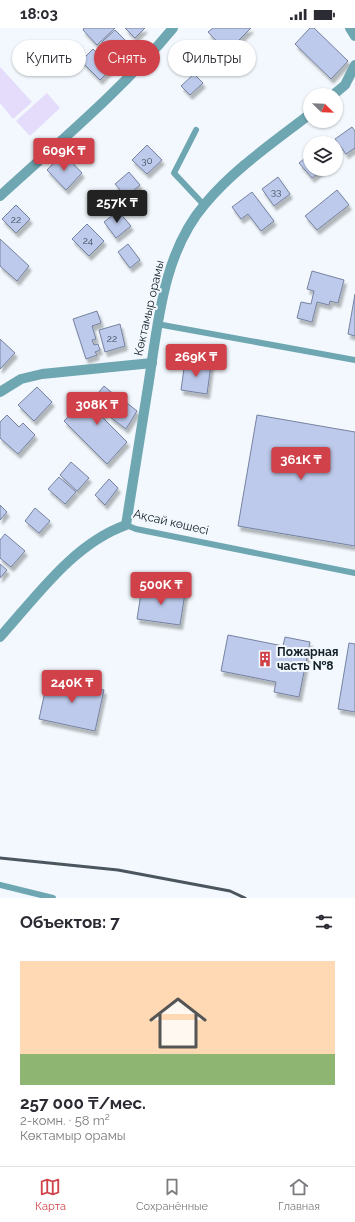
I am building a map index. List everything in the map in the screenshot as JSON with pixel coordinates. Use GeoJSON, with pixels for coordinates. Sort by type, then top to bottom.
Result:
{"type":"FeatureCollection","features":[{"type":"Feature","properties":{"kind":"street"},"geometry":{"type":"LineString","coordinates":[[0,196],[100,105],[150,55],[173,28]]}},
{"type":"Feature","properties":{"kind":"street"},"geometry":{"type":"LineString","coordinates":[[350,28],[355,36]]}},
{"type":"Feature","properties":{"kind":"street"},"geometry":{"type":"LineString","coordinates":[[341,88],[345,85],[355,65]]}},
{"type":"Feature","properties":{"kind":"street","name":"Көктамыр орамы"},"geometry":{"type":"LineString","coordinates":[[0,392],[20,380],[42,374],[152,363],[157,324],[174,256],[188,227],[204,205],[228,180],[303,120]]}},
{"type":"Feature","properties":{"kind":"street"},"geometry":{"type":"LineString","coordinates":[[126,524],[152,363]]}},
{"type":"Feature","properties":{"kind":"street","name":"Ақсай көшесі"},"geometry":{"type":"LineString","coordinates":[[0,637],[52,579],[87,544],[107,532],[126,524]]}},
{"type":"Feature","properties":{"kind":"lane"},"geometry":{"type":"LineString","coordinates":[[196,130],[174,173],[204,205]]}},
{"type":"Feature","properties":{"kind":"lane"},"geometry":{"type":"LineString","coordinates":[[157,324],[355,360]]}},
{"type":"Feature","properties":{"kind":"lane","name":"Ақсай көшесі"},"geometry":{"type":"LineString","coordinates":[[126,524],[136,529],[355,573]]}},
{"type":"Feature","properties":{"kind":"lane"},"geometry":{"type":"LineString","coordinates":[[0,885],[53,898]]}},
{"type":"Feature","properties":{"kind":"shaded area"},"geometry":{"type":"Polygon","coordinates":[[[0,67],[32,102],[13,119],[0,103],[0,67]]]}},
{"type":"Feature","properties":{"kind":"shaded area"},"geometry":{"type":"Polygon","coordinates":[[[47,93],[60,108],[30,136],[16,121],[47,93]]]}},
{"type":"Feature","properties":{"kind":"building"},"geometry":{"type":"Polygon","coordinates":[[[84,28],[115,28],[102,40],[94,40],[94,42],[83,30],[84,28]]]}},
{"type":"Feature","properties":{"kind":"building"},"geometry":{"type":"Polygon","coordinates":[[[125,28],[145,28],[135,38],[125,28]]]}},
{"type":"Feature","properties":{"kind":"building"},"geometry":{"type":"Polygon","coordinates":[[[213,28],[251,28],[239,40],[216,40],[208,32],[213,28]]]}},
{"type":"Feature","properties":{"kind":"building"},"geometry":{"type":"Polygon","coordinates":[[[310,28],[314,28],[348,61],[331,79],[295,44],[310,28]]]}},
{"type":"Feature","properties":{"kind":"building"},"geometry":{"type":"Polygon","coordinates":[[[115,30],[125,40],[104,40],[115,30]]]}},
{"type":"Feature","properties":{"kind":"building"},"geometry":{"type":"Polygon","coordinates":[[[93,49],[94,50],[94,74],[86,66],[86,56],[93,49]]]}},
{"type":"Feature","properties":{"kind":"building"},"geometry":{"type":"Polygon","coordinates":[[[96,76],[104,76],[100,80],[96,76]]]}},
{"type":"Feature","properties":{"kind":"building"},"geometry":{"type":"Polygon","coordinates":[[[192,76],[196,76],[203,83],[190,95],[181,86],[192,76]]]}},
{"type":"Feature","properties":{"kind":"building"},"geometry":{"type":"Polygon","coordinates":[[[352,127],[355,131],[355,148],[346,154],[343,150],[343,136],[339,136],[352,127]]]}},
{"type":"Feature","properties":{"kind":"building"},"geometry":{"type":"Polygon","coordinates":[[[147,145],[162,160],[147,174],[132,160],[147,145]]]}},
{"type":"Feature","properties":{"kind":"building"},"geometry":{"type":"Polygon","coordinates":[[[63,153],[82,173],[66,190],[47,170],[63,153]]]}},
{"type":"Feature","properties":{"kind":"building"},"geometry":{"type":"Polygon","coordinates":[[[303,160],[303,168],[299,163],[303,160]]]}},
{"type":"Feature","properties":{"kind":"building"},"geometry":{"type":"Polygon","coordinates":[[[129,172],[140,185],[126,197],[115,184],[129,172]]]}},
{"type":"Feature","properties":{"kind":"building"},"geometry":{"type":"Polygon","coordinates":[[[278,177],[290,194],[274,206],[262,189],[278,177]]]}},
{"type":"Feature","properties":{"kind":"building"},"geometry":{"type":"Polygon","coordinates":[[[337,190],[349,205],[317,230],[305,216],[337,190]]]}},
{"type":"Feature","properties":{"kind":"building"},"geometry":{"type":"Polygon","coordinates":[[[252,192],[274,221],[261,231],[248,214],[241,219],[232,207],[252,192]]]}},
{"type":"Feature","properties":{"kind":"building"},"geometry":{"type":"Polygon","coordinates":[[[16,205],[30,219],[16,233],[2,219],[16,205]]]}},
{"type":"Feature","properties":{"kind":"building"},"geometry":{"type":"Polygon","coordinates":[[[118,211],[131,226],[116,238],[104,222],[118,211]]]}},
{"type":"Feature","properties":{"kind":"building"},"geometry":{"type":"Polygon","coordinates":[[[87,224],[104,241],[89,256],[72,239],[87,224]]]}},
{"type":"Feature","properties":{"kind":"building"},"geometry":{"type":"Polygon","coordinates":[[[0,239],[29,266],[17,281],[0,266],[0,239]]]}},
{"type":"Feature","properties":{"kind":"building"},"geometry":{"type":"Polygon","coordinates":[[[128,244],[140,260],[130,268],[118,252],[128,244]]]}},
{"type":"Feature","properties":{"kind":"building"},"geometry":{"type":"Polygon","coordinates":[[[312,271],[344,280],[338,303],[330,301],[329,305],[317,302],[312,322],[297,318],[301,302],[311,304],[314,291],[307,289],[312,271]]]}},
{"type":"Feature","properties":{"kind":"building"},"geometry":{"type":"Polygon","coordinates":[[[355,294],[355,336],[348,334],[355,294]]]}},
{"type":"Feature","properties":{"kind":"building"},"geometry":{"type":"Polygon","coordinates":[[[97,311],[101,323],[92,326],[96,339],[92,340],[94,345],[98,344],[100,350],[95,352],[97,355],[86,359],[73,319],[97,311]]]}},
{"type":"Feature","properties":{"kind":"building"},"geometry":{"type":"Polygon","coordinates":[[[120,324],[125,346],[105,352],[99,330],[120,324]]]}},
{"type":"Feature","properties":{"kind":"building"},"geometry":{"type":"Polygon","coordinates":[[[0,339],[15,353],[0,369],[0,339]]]}},
{"type":"Feature","properties":{"kind":"building"},"geometry":{"type":"Polygon","coordinates":[[[185,361],[211,365],[207,394],[181,390],[185,361]]]}},
{"type":"Feature","properties":{"kind":"building"},"geometry":{"type":"Polygon","coordinates":[[[104,386],[117,397],[101,416],[127,442],[107,464],[64,421],[84,400],[89,404],[104,386]]]}},
{"type":"Feature","properties":{"kind":"building"},"geometry":{"type":"Polygon","coordinates":[[[37,387],[52,402],[34,421],[18,405],[37,387]]]}},
{"type":"Feature","properties":{"kind":"building"},"geometry":{"type":"Polygon","coordinates":[[[122,399],[137,411],[126,429],[110,417],[122,399]]]}},
{"type":"Feature","properties":{"kind":"building"},"geometry":{"type":"Polygon","coordinates":[[[7,415],[19,427],[23,423],[35,435],[18,454],[0,438],[0,422],[7,415]]]}},
{"type":"Feature","properties":{"kind":"building"},"geometry":{"type":"Polygon","coordinates":[[[257,415],[355,432],[355,546],[238,526],[257,415]]]}},
{"type":"Feature","properties":{"kind":"building"},"geometry":{"type":"Polygon","coordinates":[[[71,462],[89,478],[77,491],[60,475],[71,462]]]}},
{"type":"Feature","properties":{"kind":"building"},"geometry":{"type":"Polygon","coordinates":[[[59,477],[76,492],[65,504],[48,489],[59,477]]]}},
{"type":"Feature","properties":{"kind":"building"},"geometry":{"type":"Polygon","coordinates":[[[109,479],[118,488],[105,505],[95,495],[109,479]]]}},
{"type":"Feature","properties":{"kind":"building"},"geometry":{"type":"Polygon","coordinates":[[[0,505],[7,512],[0,520],[0,505]]]}},
{"type":"Feature","properties":{"kind":"building"},"geometry":{"type":"Polygon","coordinates":[[[35,508],[50,521],[39,533],[25,521],[35,508]]]}},
{"type":"Feature","properties":{"kind":"building"},"geometry":{"type":"Polygon","coordinates":[[[5,534],[25,551],[11,567],[0,558],[0,540],[5,534]]]}},
{"type":"Feature","properties":{"kind":"building"},"geometry":{"type":"Polygon","coordinates":[[[0,564],[7,570],[0,578],[0,564]]]}},
{"type":"Feature","properties":{"kind":"building"},"geometry":{"type":"Polygon","coordinates":[[[142,587],[185,593],[180,625],[137,619],[142,587]]]}},
{"type":"Feature","properties":{"kind":"building","name":"Пожарная часть №8"},"geometry":{"type":"Polygon","coordinates":[[[228,635],[283,646],[285,637],[310,642],[299,697],[274,692],[276,682],[221,671],[228,635]]]}},
{"type":"Feature","properties":{"kind":"building"},"geometry":{"type":"Polygon","coordinates":[[[349,643],[355,644],[355,712],[338,709],[349,643]]]}},
{"type":"Feature","properties":{"kind":"building"},"geometry":{"type":"Polygon","coordinates":[[[48,678],[104,690],[95,731],[39,719],[48,678]]]}},
{"type":"Feature","properties":{"kind":"railway"},"geometry":{"type":"LineString","coordinates":[[0,858],[118,870],[230,891],[245,898]]}},
{"type":"Feature","properties":{"kind":"place","name":"Пожарная часть №8"},"geometry":{"type":"Point","coordinates":[265,659]}}]}
